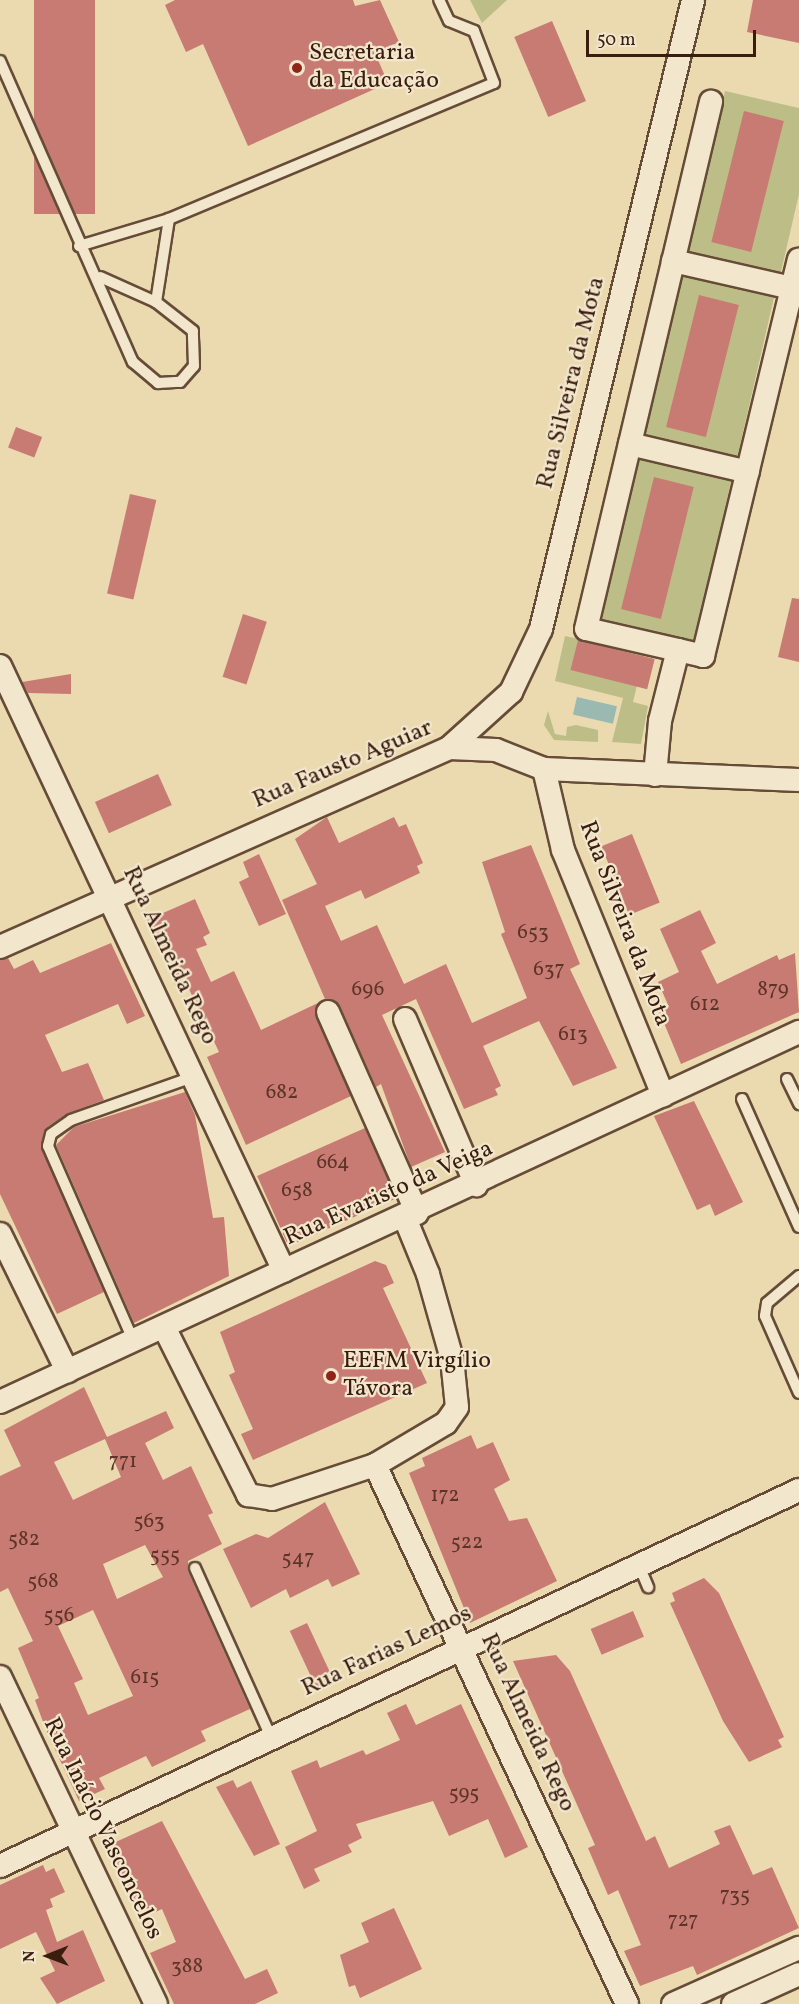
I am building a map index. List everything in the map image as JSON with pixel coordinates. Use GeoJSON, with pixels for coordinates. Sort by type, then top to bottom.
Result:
{"type":"FeatureCollection","features":[{"type":"Feature","properties":{"kind":"street","name":"Rua Silveira da Mota"},"geometry":{"type":"LineString","coordinates":[[449,748],[511,693],[540,629],[693,0]]}},
{"type":"Feature","properties":{"kind":"street"},"geometry":{"type":"LineString","coordinates":[[711,102],[586,629],[703,656],[799,259]]}},
{"type":"Feature","properties":{"kind":"street"},"geometry":{"type":"LineString","coordinates":[[673,261],[792,288]]}},
{"type":"Feature","properties":{"kind":"street"},"geometry":{"type":"LineString","coordinates":[[630,444],[748,472]]}},
{"type":"Feature","properties":{"kind":"street"},"geometry":{"type":"LineString","coordinates":[[655,775],[660,721],[678,650]]}},
{"type":"Feature","properties":{"kind":"street","name":"Rua Almeida Rego"},"geometry":{"type":"LineString","coordinates":[[0,666],[112,897],[284,1271]]}},
{"type":"Feature","properties":{"kind":"street","name":"Rua Fausto Aguiar"},"geometry":{"type":"LineString","coordinates":[[0,948],[449,748],[496,750],[544,769],[799,780]]}},
{"type":"Feature","properties":{"kind":"street","name":"Rua Silveira da Mota"},"geometry":{"type":"LineString","coordinates":[[544,769],[563,850],[663,1095]]}},
{"type":"Feature","properties":{"kind":"street"},"geometry":{"type":"LineString","coordinates":[[165,1329],[248,1496],[272,1499],[375,1465],[446,1423],[457,1407],[446,1338],[411,1216],[328,1012]]}},
{"type":"Feature","properties":{"kind":"street"},"geometry":{"type":"LineString","coordinates":[[405,1019],[476,1185]]}},
{"type":"Feature","properties":{"kind":"street","name":"Rua Evaristo da Veiga"},"geometry":{"type":"LineString","coordinates":[[0,1402],[165,1329],[284,1271],[411,1216],[799,1032]]}},
{"type":"Feature","properties":{"kind":"street"},"geometry":{"type":"LineString","coordinates":[[0,1234],[67,1371]]}},
{"type":"Feature","properties":{"kind":"street","name":"Rua Almeida Rego"},"geometry":{"type":"LineString","coordinates":[[375,1465],[627,2004]]}},
{"type":"Feature","properties":{"kind":"street","name":"Rua Farias Lemos"},"geometry":{"type":"LineString","coordinates":[[0,1866],[461,1645],[644,1577],[799,1490]]}},
{"type":"Feature","properties":{"kind":"street","name":"Rua Inácio Vasconcelos"},"geometry":{"type":"LineString","coordinates":[[0,1677],[156,2004]]}},
{"type":"Feature","properties":{"kind":"street"},"geometry":{"type":"LineString","coordinates":[[673,2004],[799,1948]]}},
{"type":"Feature","properties":{"kind":"street"},"geometry":{"type":"LineString","coordinates":[[733,2004],[799,1974]]}},
{"type":"Feature","properties":{"kind":"lane"},"geometry":{"type":"LineString","coordinates":[[78,246],[169,219],[494,83],[474,31],[448,21],[439,0]]}},
{"type":"Feature","properties":{"kind":"lane"},"geometry":{"type":"LineString","coordinates":[[0,61],[78,246],[100,277],[133,362],[147,377],[169,385],[194,366],[197,353],[193,331],[156,302],[100,277]]}},
{"type":"Feature","properties":{"kind":"lane"},"geometry":{"type":"LineString","coordinates":[[156,302],[169,219]]}},
{"type":"Feature","properties":{"kind":"lane"},"geometry":{"type":"LineString","coordinates":[[134,1342],[48,1146],[51,1134],[71,1120],[195,1076]]}},
{"type":"Feature","properties":{"kind":"lane"},"geometry":{"type":"LineString","coordinates":[[788,1079],[799,1104]]}},
{"type":"Feature","properties":{"kind":"lane"},"geometry":{"type":"LineString","coordinates":[[742,1099],[799,1227]]}},
{"type":"Feature","properties":{"kind":"lane"},"geometry":{"type":"LineString","coordinates":[[799,1276],[767,1303],[765,1316],[799,1393]]}},
{"type":"Feature","properties":{"kind":"lane"},"geometry":{"type":"LineString","coordinates":[[195,1568],[271,1737]]}},
{"type":"Feature","properties":{"kind":"green space"},"geometry":{"type":"Polygon","coordinates":[[[470,0],[507,0],[482,23],[470,0]]]}},
{"type":"Feature","properties":{"kind":"green space"},"geometry":{"type":"Polygon","coordinates":[[[725,91],[799,108],[799,194],[780,276],[687,256],[725,91]]]}},
{"type":"Feature","properties":{"kind":"green space"},"geometry":{"type":"Polygon","coordinates":[[[682,274],[775,295],[737,457],[645,436],[682,274]]]}},
{"type":"Feature","properties":{"kind":"green space"},"geometry":{"type":"Polygon","coordinates":[[[639,458],[732,479],[694,641],[602,620],[639,458]]]}},
{"type":"Feature","properties":{"kind":"green space"},"geometry":{"type":"Polygon","coordinates":[[[565,636],[579,639],[571,670],[634,679],[640,655],[644,656],[633,702],[648,706],[641,744],[612,742],[623,698],[555,681],[565,636]]]}},
{"type":"Feature","properties":{"kind":"green space"},"geometry":{"type":"Polygon","coordinates":[[[548,711],[555,734],[566,736],[567,727],[576,725],[598,730],[598,742],[554,740],[544,725],[548,711]]]}},
{"type":"Feature","properties":{"kind":"water"},"geometry":{"type":"Polygon","coordinates":[[[577,697],[617,706],[613,724],[573,715],[577,697]]]}},
{"type":"Feature","properties":{"kind":"building"},"geometry":{"type":"Polygon","coordinates":[[[34,0],[95,0],[95,214],[34,214],[34,0]]]}},
{"type":"Feature","properties":{"kind":"building","name":"Secretaria da Educação"},"geometry":{"type":"Polygon","coordinates":[[[175,0],[353,0],[355,6],[380,0],[399,42],[375,53],[388,83],[248,146],[203,44],[186,52],[165,5],[175,0]]]}},
{"type":"Feature","properties":{"kind":"building"},"geometry":{"type":"Polygon","coordinates":[[[753,0],[799,0],[799,43],[747,32],[753,0]]]}},
{"type":"Feature","properties":{"kind":"building"},"geometry":{"type":"Polygon","coordinates":[[[552,21],[586,101],[548,117],[514,37],[552,21]]]}},
{"type":"Feature","properties":{"kind":"building"},"geometry":{"type":"Polygon","coordinates":[[[744,111],[784,121],[751,252],[711,242],[744,111]]]}},
{"type":"Feature","properties":{"kind":"building"},"geometry":{"type":"Polygon","coordinates":[[[699,295],[739,305],[706,437],[666,427],[699,295]]]}},
{"type":"Feature","properties":{"kind":"building"},"geometry":{"type":"Polygon","coordinates":[[[16,427],[42,437],[34,458],[8,448],[16,427]]]}},
{"type":"Feature","properties":{"kind":"building"},"geometry":{"type":"Polygon","coordinates":[[[654,477],[694,487],[661,619],[621,609],[654,477]]]}},
{"type":"Feature","properties":{"kind":"building"},"geometry":{"type":"Polygon","coordinates":[[[130,494],[156,500],[133,599],[107,593],[130,494]]]}},
{"type":"Feature","properties":{"kind":"building"},"geometry":{"type":"Polygon","coordinates":[[[792,598],[799,599],[799,662],[778,657],[792,598]]]}},
{"type":"Feature","properties":{"kind":"building"},"geometry":{"type":"Polygon","coordinates":[[[243,614],[267,622],[246,684],[223,677],[243,614]]]}},
{"type":"Feature","properties":{"kind":"building"},"geometry":{"type":"Polygon","coordinates":[[[578,640],[655,659],[647,689],[571,670],[578,640]]]}},
{"type":"Feature","properties":{"kind":"building"},"geometry":{"type":"Polygon","coordinates":[[[71,674],[71,694],[28,693],[22,682],[71,674]]]}},
{"type":"Feature","properties":{"kind":"building"},"geometry":{"type":"Polygon","coordinates":[[[158,774],[172,805],[109,833],[95,802],[158,774]]]}},
{"type":"Feature","properties":{"kind":"building"},"geometry":{"type":"Polygon","coordinates":[[[327,817],[339,843],[394,817],[399,827],[406,824],[423,863],[417,866],[420,873],[365,899],[361,890],[325,906],[341,941],[377,925],[404,984],[446,964],[472,1023],[527,998],[501,934],[505,932],[482,862],[531,845],[580,964],[570,969],[617,1068],[573,1086],[539,1021],[483,1046],[501,1086],[495,1089],[498,1095],[464,1109],[416,999],[382,1015],[445,1152],[411,1167],[381,1084],[376,1087],[340,1006],[325,999],[282,900],[317,884],[295,839],[327,817]]]}},
{"type":"Feature","properties":{"kind":"building"},"geometry":{"type":"Polygon","coordinates":[[[632,834],[660,903],[629,915],[601,846],[632,834]]]}},
{"type":"Feature","properties":{"kind":"building"},"geometry":{"type":"Polygon","coordinates":[[[259,854],[286,914],[259,926],[239,882],[249,877],[243,862],[259,854]]]}},
{"type":"Feature","properties":{"kind":"building"},"geometry":{"type":"Polygon","coordinates":[[[195,899],[210,933],[203,937],[207,945],[196,949],[211,982],[234,971],[261,1030],[320,1002],[316,1017],[351,1096],[246,1145],[207,1057],[219,1052],[187,985],[177,989],[147,920],[195,899]]]}},
{"type":"Feature","properties":{"kind":"building"},"geometry":{"type":"Polygon","coordinates":[[[700,910],[716,943],[701,951],[717,984],[777,955],[779,960],[795,953],[799,1012],[681,1064],[659,1011],[669,1007],[658,982],[679,972],[660,929],[700,910]]]}},
{"type":"Feature","properties":{"kind":"building"},"geometry":{"type":"Polygon","coordinates":[[[111,943],[145,1016],[127,1024],[118,1004],[45,1035],[62,1072],[88,1063],[104,1100],[67,1114],[46,1128],[41,1144],[104,1292],[57,1314],[0,1194],[0,960],[8,958],[14,969],[33,960],[40,973],[111,943]]]}},
{"type":"Feature","properties":{"kind":"building"},"geometry":{"type":"Polygon","coordinates":[[[185,1092],[195,1115],[213,1218],[224,1217],[229,1276],[134,1323],[56,1145],[74,1127],[185,1092]]]}},
{"type":"Feature","properties":{"kind":"building"},"geometry":{"type":"Polygon","coordinates":[[[694,1101],[743,1202],[715,1216],[710,1204],[697,1210],[654,1116],[694,1101]]]}},
{"type":"Feature","properties":{"kind":"building"},"geometry":{"type":"Polygon","coordinates":[[[365,1128],[396,1198],[289,1246],[257,1176],[365,1128]]]}},
{"type":"Feature","properties":{"kind":"building","name":"EEFM Virgílio Távora"},"geometry":{"type":"Polygon","coordinates":[[[375,1261],[386,1265],[394,1283],[383,1288],[427,1383],[253,1460],[241,1434],[253,1429],[229,1375],[235,1372],[220,1332],[375,1261]]]}},
{"type":"Feature","properties":{"kind":"building"},"geometry":{"type":"Polygon","coordinates":[[[84,1387],[107,1437],[166,1411],[174,1428],[145,1443],[163,1480],[191,1466],[213,1513],[208,1515],[222,1544],[188,1561],[188,1571],[250,1709],[201,1731],[206,1741],[152,1767],[146,1756],[99,1778],[105,1789],[79,1801],[46,1730],[35,1700],[39,1698],[18,1648],[33,1641],[8,1588],[0,1592],[0,1476],[21,1466],[4,1430],[84,1387]],[[105,1439],[54,1462],[73,1500],[121,1477],[105,1439]],[[145,1545],[103,1564],[117,1599],[163,1577],[145,1545]],[[93,1610],[58,1626],[83,1679],[74,1683],[88,1715],[133,1696],[93,1610]]]}},
{"type":"Feature","properties":{"kind":"building"},"geometry":{"type":"Polygon","coordinates":[[[471,1435],[477,1449],[493,1442],[510,1480],[494,1489],[509,1521],[527,1518],[557,1581],[470,1623],[409,1473],[425,1466],[422,1458],[471,1435]]]}},
{"type":"Feature","properties":{"kind":"building"},"geometry":{"type":"Polygon","coordinates":[[[325,1502],[360,1574],[332,1587],[328,1579],[290,1598],[286,1589],[251,1608],[223,1549],[256,1534],[268,1538],[325,1502]]]}},
{"type":"Feature","properties":{"kind":"building"},"geometry":{"type":"Polygon","coordinates":[[[704,1578],[719,1593],[784,1737],[778,1740],[782,1747],[749,1762],[723,1721],[670,1603],[675,1601],[672,1593],[704,1578]]]}},
{"type":"Feature","properties":{"kind":"building"},"geometry":{"type":"Polygon","coordinates":[[[633,1611],[644,1637],[602,1655],[591,1629],[633,1611]]]}},
{"type":"Feature","properties":{"kind":"building"},"geometry":{"type":"Polygon","coordinates":[[[307,1623],[334,1680],[316,1688],[290,1631],[307,1623]]]}},
{"type":"Feature","properties":{"kind":"building"},"geometry":{"type":"Polygon","coordinates":[[[556,1655],[570,1671],[646,1841],[655,1836],[669,1868],[720,1844],[714,1831],[730,1825],[753,1875],[772,1867],[799,1928],[697,1975],[693,1966],[640,1986],[624,1951],[641,1945],[618,1890],[608,1895],[588,1848],[595,1845],[513,1661],[556,1655]]]}},
{"type":"Feature","properties":{"kind":"building"},"geometry":{"type":"Polygon","coordinates":[[[406,1704],[416,1725],[461,1704],[528,1847],[505,1858],[488,1819],[449,1836],[433,1801],[356,1824],[362,1838],[348,1845],[352,1852],[314,1869],[320,1881],[304,1889],[285,1847],[317,1831],[291,1771],[317,1760],[320,1768],[363,1750],[366,1755],[400,1740],[387,1713],[406,1704]]]}},
{"type":"Feature","properties":{"kind":"building"},"geometry":{"type":"Polygon","coordinates":[[[233,1780],[237,1788],[251,1781],[280,1844],[254,1856],[216,1787],[233,1780]]]}},
{"type":"Feature","properties":{"kind":"building"},"geometry":{"type":"Polygon","coordinates":[[[162,1821],[245,1979],[267,1969],[278,1993],[255,2004],[174,2004],[150,1953],[176,1942],[162,1909],[142,1918],[109,1845],[162,1821]]]}},
{"type":"Feature","properties":{"kind":"building"},"geometry":{"type":"Polygon","coordinates":[[[43,1865],[46,1872],[54,1868],[65,1892],[50,1899],[53,1907],[46,1910],[57,1942],[83,1930],[105,1981],[57,2004],[40,1978],[55,1971],[36,1932],[0,1949],[0,1885],[43,1865]]]}},
{"type":"Feature","properties":{"kind":"building"},"geometry":{"type":"Polygon","coordinates":[[[394,1908],[422,1969],[360,1998],[355,1985],[349,1987],[340,1955],[369,1942],[361,1923],[394,1908]]]}},
{"type":"Feature","properties":{"kind":"place","name":"Secretaria da Educação"},"geometry":{"type":"Point","coordinates":[297,68]}},
{"type":"Feature","properties":{"kind":"place","name":"EEFM Virgílio Távora"},"geometry":{"type":"Point","coordinates":[331,1376]}}]}
